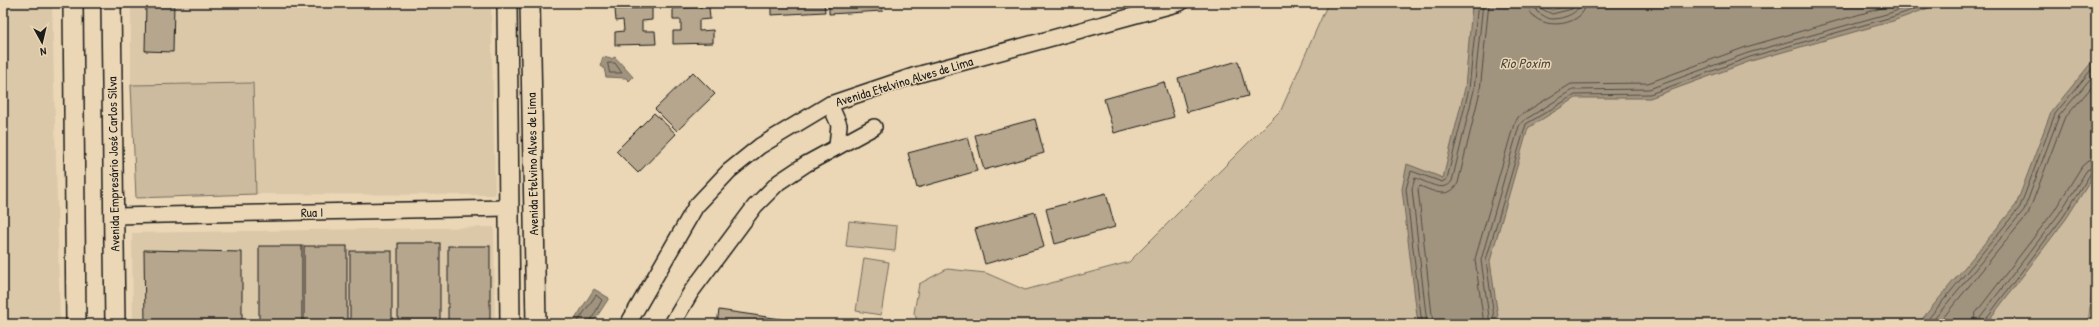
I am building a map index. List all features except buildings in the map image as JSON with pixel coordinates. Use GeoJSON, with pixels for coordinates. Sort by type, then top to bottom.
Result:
{"type":"FeatureCollection","features":[{"type":"Feature","properties":{"kind":"main road"},"geometry":{"type":"LineString","coordinates":[[73,3],[76,324]]}},
{"type":"Feature","properties":{"kind":"main road","name":"Avenida Empresário José Carlos Silva"},"geometry":{"type":"LineString","coordinates":[[111,3],[112,149],[115,216],[115,324]]}},
{"type":"Feature","properties":{"kind":"main road","name":"Avenida Etelvino Alves de Lima"},"geometry":{"type":"LineString","coordinates":[[507,3],[510,324]]}},
{"type":"Feature","properties":{"kind":"main road","name":"Avenida Etelvino Alves de Lima"},"geometry":{"type":"LineString","coordinates":[[530,3],[536,324]]}},
{"type":"Feature","properties":{"kind":"street","name":"Avenida Etelvino Alves de Lima"},"geometry":{"type":"LineString","coordinates":[[628,324],[696,206],[729,171],[760,146],[830,104],[913,76],[1180,3]]}},
{"type":"Feature","properties":{"kind":"street"},"geometry":{"type":"LineString","coordinates":[[830,104],[839,125],[837,147]]}},
{"type":"Feature","properties":{"kind":"street"},"geometry":{"type":"LineString","coordinates":[[672,324],[691,292],[755,206],[778,182],[874,127]]}},
{"type":"Feature","properties":{"kind":"street","name":"Rua I"},"geometry":{"type":"LineString","coordinates":[[115,216],[508,208]]}},
{"type":"Feature","properties":{"kind":"shaded area"},"geometry":{"type":"Polygon","coordinates":[[[3,3],[52,3],[60,324],[3,324],[3,3]]]}},
{"type":"Feature","properties":{"kind":"shaded area"},"geometry":{"type":"Polygon","coordinates":[[[131,3],[491,3],[495,195],[256,194],[253,83],[131,85],[131,3]]]}},
{"type":"Feature","properties":{"kind":"shaded area"},"geometry":{"type":"Polygon","coordinates":[[[1328,3],[2096,3],[2096,279],[2093,281],[2088,324],[919,324],[914,313],[919,284],[947,269],[986,273],[1025,290],[1129,262],[1281,110],[1328,3]]]}},
{"type":"Feature","properties":{"kind":"shaded area"},"geometry":{"type":"Polygon","coordinates":[[[253,83],[256,194],[136,198],[131,85],[253,83]]]}},
{"type":"Feature","properties":{"kind":"shaded area"},"geometry":{"type":"Polygon","coordinates":[[[849,221],[897,226],[895,251],[846,246],[849,221]]]}},
{"type":"Feature","properties":{"kind":"shaded area"},"geometry":{"type":"Polygon","coordinates":[[[494,227],[495,324],[133,324],[132,233],[494,227]]]}},
{"type":"Feature","properties":{"kind":"shaded area"},"geometry":{"type":"Polygon","coordinates":[[[864,258],[889,262],[881,315],[856,311],[864,258]]]}},
{"type":"Feature","properties":{"kind":"water","name":"Rio Poxim"},"geometry":{"type":"Polygon","coordinates":[[[1487,3],[1540,3],[1552,10],[1577,3],[1942,3],[1893,21],[1751,61],[1650,98],[1576,98],[1528,128],[1490,261],[1499,324],[1418,324],[1402,189],[1407,164],[1443,178],[1465,88],[1472,5],[1487,3]]]}},
{"type":"Feature","properties":{"kind":"water"},"geometry":{"type":"Polygon","coordinates":[[[603,57],[611,59],[615,57],[633,77],[629,81],[626,78],[606,77],[604,68],[600,66],[603,57]]]}},
{"type":"Feature","properties":{"kind":"water"},"geometry":{"type":"Polygon","coordinates":[[[2096,57],[2096,172],[2066,219],[1986,324],[1918,324],[2016,205],[2051,112],[2096,57]]]}},
{"type":"Feature","properties":{"kind":"water"},"geometry":{"type":"Polygon","coordinates":[[[594,289],[609,298],[592,324],[572,324],[594,289]]]}}]}
